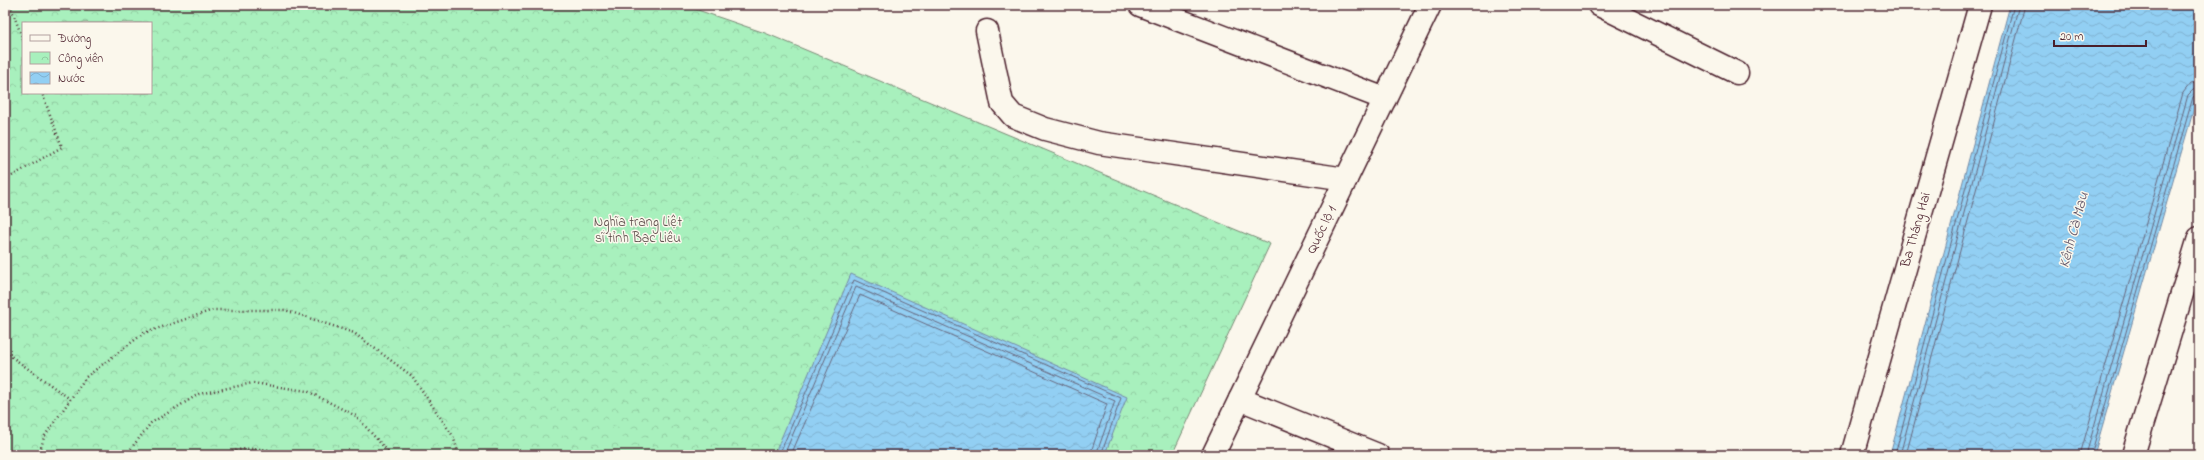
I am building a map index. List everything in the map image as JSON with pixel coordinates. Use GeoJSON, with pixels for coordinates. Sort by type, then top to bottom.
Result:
{"type":"FeatureCollection","features":[{"type":"Feature","properties":{"kind":"main road"},"geometry":{"type":"LineString","coordinates":[[1140,5],[1385,99]]}},
{"type":"Feature","properties":{"kind":"main road","name":"Quốc lộ 1"},"geometry":{"type":"LineString","coordinates":[[1213,455],[1430,5]]}},
{"type":"Feature","properties":{"kind":"main road"},"geometry":{"type":"LineString","coordinates":[[1598,5],[1737,73]]}},
{"type":"Feature","properties":{"kind":"main road","name":"Ba Tháng Hai"},"geometry":{"type":"LineString","coordinates":[[1852,455],[1980,5]]}},
{"type":"Feature","properties":{"kind":"main road"},"geometry":{"type":"LineString","coordinates":[[987,31],[1002,103],[1014,116],[1045,129],[1099,143],[1346,179]]}},
{"type":"Feature","properties":{"kind":"main road"},"geometry":{"type":"LineString","coordinates":[[2133,455],[2198,242]]}},
{"type":"Feature","properties":{"kind":"main road"},"geometry":{"type":"LineString","coordinates":[[1240,399],[1378,455]]}},
{"type":"Feature","properties":{"kind":"path"},"geometry":{"type":"LineString","coordinates":[[10,5],[22,37]]}},
{"type":"Feature","properties":{"kind":"path"},"geometry":{"type":"LineString","coordinates":[[5,180],[62,147],[42,94]]}},
{"type":"Feature","properties":{"kind":"path"},"geometry":{"type":"LineString","coordinates":[[39,455],[44,437],[86,377],[144,333],[213,310],[285,310],[354,333],[412,376],[453,436],[459,455]]}},
{"type":"Feature","properties":{"kind":"path"},"geometry":{"type":"LineString","coordinates":[[5,352],[70,399]]}},
{"type":"Feature","properties":{"kind":"path"},"geometry":{"type":"LineString","coordinates":[[126,455],[151,423],[199,394],[253,383],[308,391],[314,394],[356,416],[391,455]]}},
{"type":"Feature","properties":{"kind":"path"},"geometry":{"type":"LineString","coordinates":[[220,455],[239,449],[268,448],[289,455]]}},
{"type":"Feature","properties":{"kind":"green space","name":"Nghĩa trang Liệt sĩ tỉnh Bạc Liêu"},"geometry":{"type":"Polygon","coordinates":[[[5,5],[683,5],[765,33],[1270,244],[1172,455],[5,455],[5,5]]]}},
{"type":"Feature","properties":{"kind":"water","name":"Kênh Cà Mau"},"geometry":{"type":"Polygon","coordinates":[[[2010,5],[2199,5],[2199,91],[2094,455],[1890,455],[2010,5]]]}},
{"type":"Feature","properties":{"kind":"water"},"geometry":{"type":"Polygon","coordinates":[[[851,274],[1127,397],[1105,454],[774,455],[851,274]]]}}]}
